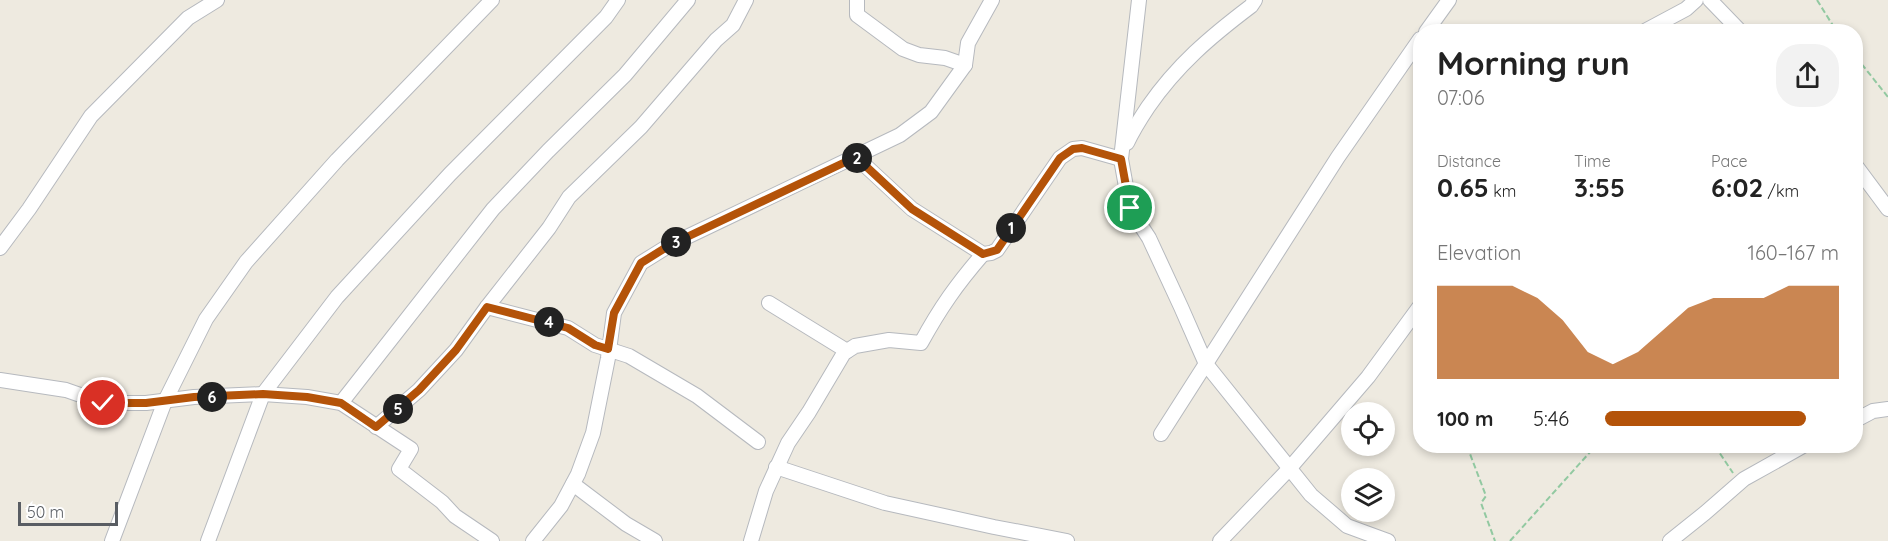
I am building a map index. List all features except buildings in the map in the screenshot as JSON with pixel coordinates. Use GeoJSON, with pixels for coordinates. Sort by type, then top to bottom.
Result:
{"type":"FeatureCollection","features":[{"type":"Feature","properties":{"kind":"street"},"geometry":{"type":"LineString","coordinates":[[0,248],[91,116],[188,18],[217,0]]}},
{"type":"Feature","properties":{"kind":"street"},"geometry":{"type":"LineString","coordinates":[[112,541],[165,401],[206,319],[246,262],[337,160],[492,0]]}},
{"type":"Feature","properties":{"kind":"street"},"geometry":{"type":"LineString","coordinates":[[208,541],[263,394],[337,297],[450,174],[606,17],[618,0]]}},
{"type":"Feature","properties":{"kind":"street"},"geometry":{"type":"LineString","coordinates":[[341,403],[493,209],[548,151],[626,75],[688,0]]}},
{"type":"Feature","properties":{"kind":"street"},"geometry":{"type":"LineString","coordinates":[[376,427],[419,390],[456,350],[549,228],[569,197],[641,127],[716,40],[733,25],[746,0]]}},
{"type":"Feature","properties":{"kind":"street"},"geometry":{"type":"LineString","coordinates":[[857,0],[857,15],[903,50],[919,55],[945,58],[965,65]]}},
{"type":"Feature","properties":{"kind":"street"},"geometry":{"type":"LineString","coordinates":[[533,541],[561,506],[573,484],[593,433],[608,358],[614,313],[641,263],[670,245],[900,135],[931,112],[965,65],[968,43],[992,0]]}},
{"type":"Feature","properties":{"kind":"street"},"geometry":{"type":"LineString","coordinates":[[1139,0],[1121,159],[1130,208],[1149,238],[1206,364],[1311,495],[1347,526],[1388,541]]}},
{"type":"Feature","properties":{"kind":"street"},"geometry":{"type":"LineString","coordinates":[[1121,159],[1132,131],[1162,86],[1178,67],[1212,35],[1251,6],[1255,0]]}},
{"type":"Feature","properties":{"kind":"street"},"geometry":{"type":"LineString","coordinates":[[1432,24],[1449,0]]}},
{"type":"Feature","properties":{"kind":"street"},"geometry":{"type":"LineString","coordinates":[[1658,24],[1686,9],[1696,0]]}},
{"type":"Feature","properties":{"kind":"street"},"geometry":{"type":"LineString","coordinates":[[1710,0],[1733,24]]}},
{"type":"Feature","properties":{"kind":"street"},"geometry":{"type":"LineString","coordinates":[[1161,434],[1338,157],[1413,49]]}},
{"type":"Feature","properties":{"kind":"street"},"geometry":{"type":"LineString","coordinates":[[751,541],[766,491],[788,442],[844,353],[855,346],[889,340],[921,343],[939,309],[958,283],[983,254],[997,250],[1060,158],[1073,149],[1082,148],[1121,159]]}},
{"type":"Feature","properties":{"kind":"street"},"geometry":{"type":"LineString","coordinates":[[856,157],[912,209],[983,254]]}},
{"type":"Feature","properties":{"kind":"street"},"geometry":{"type":"LineString","coordinates":[[1863,175],[1888,209]]}},
{"type":"Feature","properties":{"kind":"street"},"geometry":{"type":"LineString","coordinates":[[769,303],[847,351]]}},
{"type":"Feature","properties":{"kind":"street"},"geometry":{"type":"LineString","coordinates":[[487,307],[568,328],[595,345],[629,356],[664,375],[705,402],[758,442]]}},
{"type":"Feature","properties":{"kind":"street"},"geometry":{"type":"LineString","coordinates":[[1220,541],[1289,469],[1368,377],[1413,316]]}},
{"type":"Feature","properties":{"kind":"street"},"geometry":{"type":"LineString","coordinates":[[0,380],[66,390],[103,403],[146,403],[194,397],[263,394],[307,397],[341,403],[411,449],[399,469],[442,502],[455,516],[492,541]]}},
{"type":"Feature","properties":{"kind":"street"},"geometry":{"type":"LineString","coordinates":[[1863,416],[1873,411],[1888,409]]}},
{"type":"Feature","properties":{"kind":"street"},"geometry":{"type":"LineString","coordinates":[[1670,541],[1740,483],[1791,453]]}},
{"type":"Feature","properties":{"kind":"street"},"geometry":{"type":"LineString","coordinates":[[776,467],[885,502],[993,528],[1067,541]]}},
{"type":"Feature","properties":{"kind":"street"},"geometry":{"type":"LineString","coordinates":[[573,484],[626,524],[655,541]]}},
{"type":"Feature","properties":{"kind":"path"},"geometry":{"type":"LineString","coordinates":[[1817,0],[1832,24]]}},
{"type":"Feature","properties":{"kind":"path"},"geometry":{"type":"LineString","coordinates":[[1863,66],[1888,97]]}},
{"type":"Feature","properties":{"kind":"path"},"geometry":{"type":"LineString","coordinates":[[1470,453],[1485,496],[1481,503],[1495,541]]}},
{"type":"Feature","properties":{"kind":"path"},"geometry":{"type":"LineString","coordinates":[[1510,541],[1589,453]]}},
{"type":"Feature","properties":{"kind":"path"},"geometry":{"type":"LineString","coordinates":[[1720,453],[1740,483]]}},
{"type":"Feature","properties":{"kind":"route"},"geometry":{"type":"LineString","coordinates":[[103,403],[146,403],[194,397],[263,394],[307,397],[341,403],[376,427],[419,390],[456,350],[487,307],[568,328],[595,345],[608,349],[614,313],[641,263],[670,245],[856,157],[912,209],[983,254],[997,250],[1060,158],[1073,149],[1082,148],[1121,159],[1130,208]]}}]}
